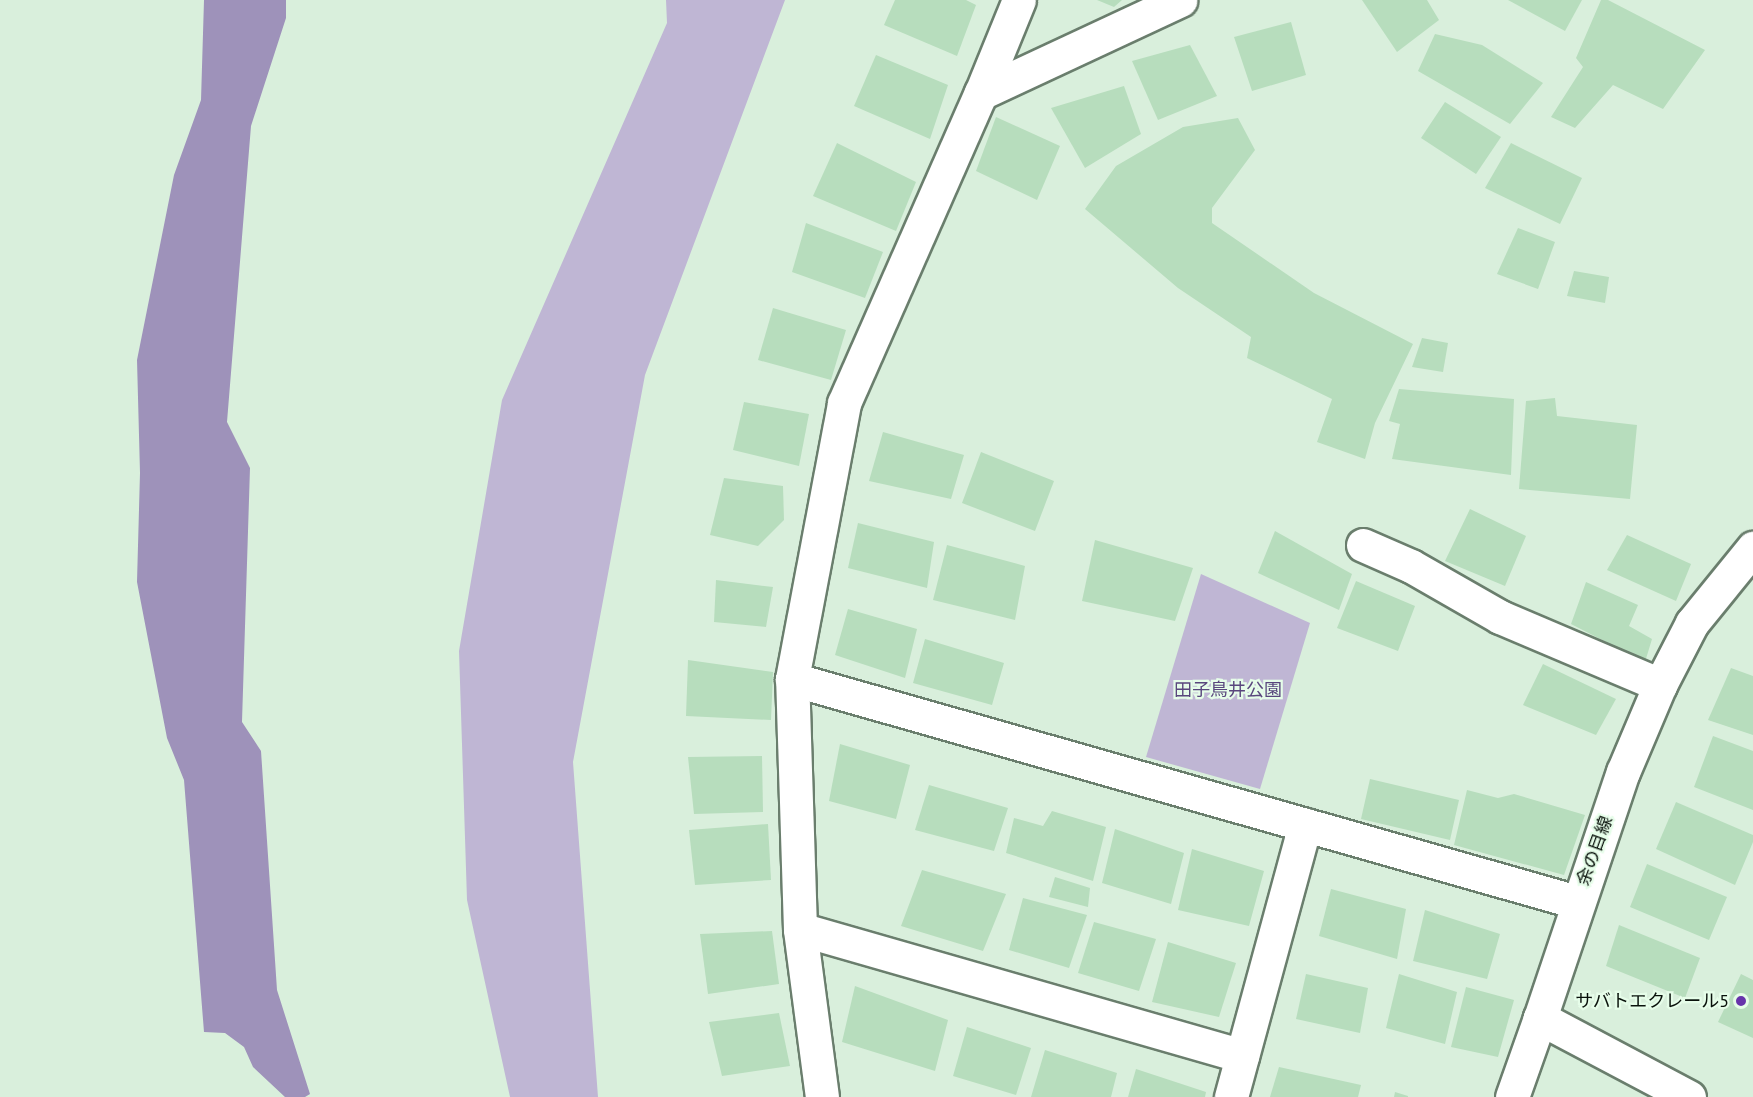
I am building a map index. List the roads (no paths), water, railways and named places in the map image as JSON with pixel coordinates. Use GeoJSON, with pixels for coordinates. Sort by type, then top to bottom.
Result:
{"type":"FeatureCollection","features":[{"type":"Feature","properties":{"kind":"street"},"geometry":{"type":"LineString","coordinates":[[822,1097],[800,928],[792,679],[844,403],[981,93],[1018,0]]}},
{"type":"Feature","properties":{"kind":"street"},"geometry":{"type":"LineString","coordinates":[[981,93],[1180,0]]}},
{"type":"Feature","properties":{"kind":"street"},"geometry":{"type":"LineString","coordinates":[[1363,545],[1411,566],[1500,617],[1660,685]]}},
{"type":"Feature","properties":{"kind":"street","name":"余の目線"},"geometry":{"type":"LineString","coordinates":[[1512,1097],[1623,772],[1660,685],[1692,623],[1753,548]]}},
{"type":"Feature","properties":{"kind":"street"},"geometry":{"type":"LineString","coordinates":[[792,679],[1577,902]]}},
{"type":"Feature","properties":{"kind":"street"},"geometry":{"type":"LineString","coordinates":[[1231,1097],[1305,825]]}},
{"type":"Feature","properties":{"kind":"street"},"geometry":{"type":"LineString","coordinates":[[800,928],[1242,1056]]}},
{"type":"Feature","properties":{"kind":"street"},"geometry":{"type":"LineString","coordinates":[[1540,1018],[1689,1097]]}},
{"type":"Feature","properties":{"kind":"place","name":"サバトエクレール5"},"geometry":{"type":"Point","coordinates":[1741,1001]}},
{"type":"Feature","properties":{"kind":"park label","name":"田子鳥井公園"},"geometry":{"type":"Point","coordinates":[1228,690]}}]}
